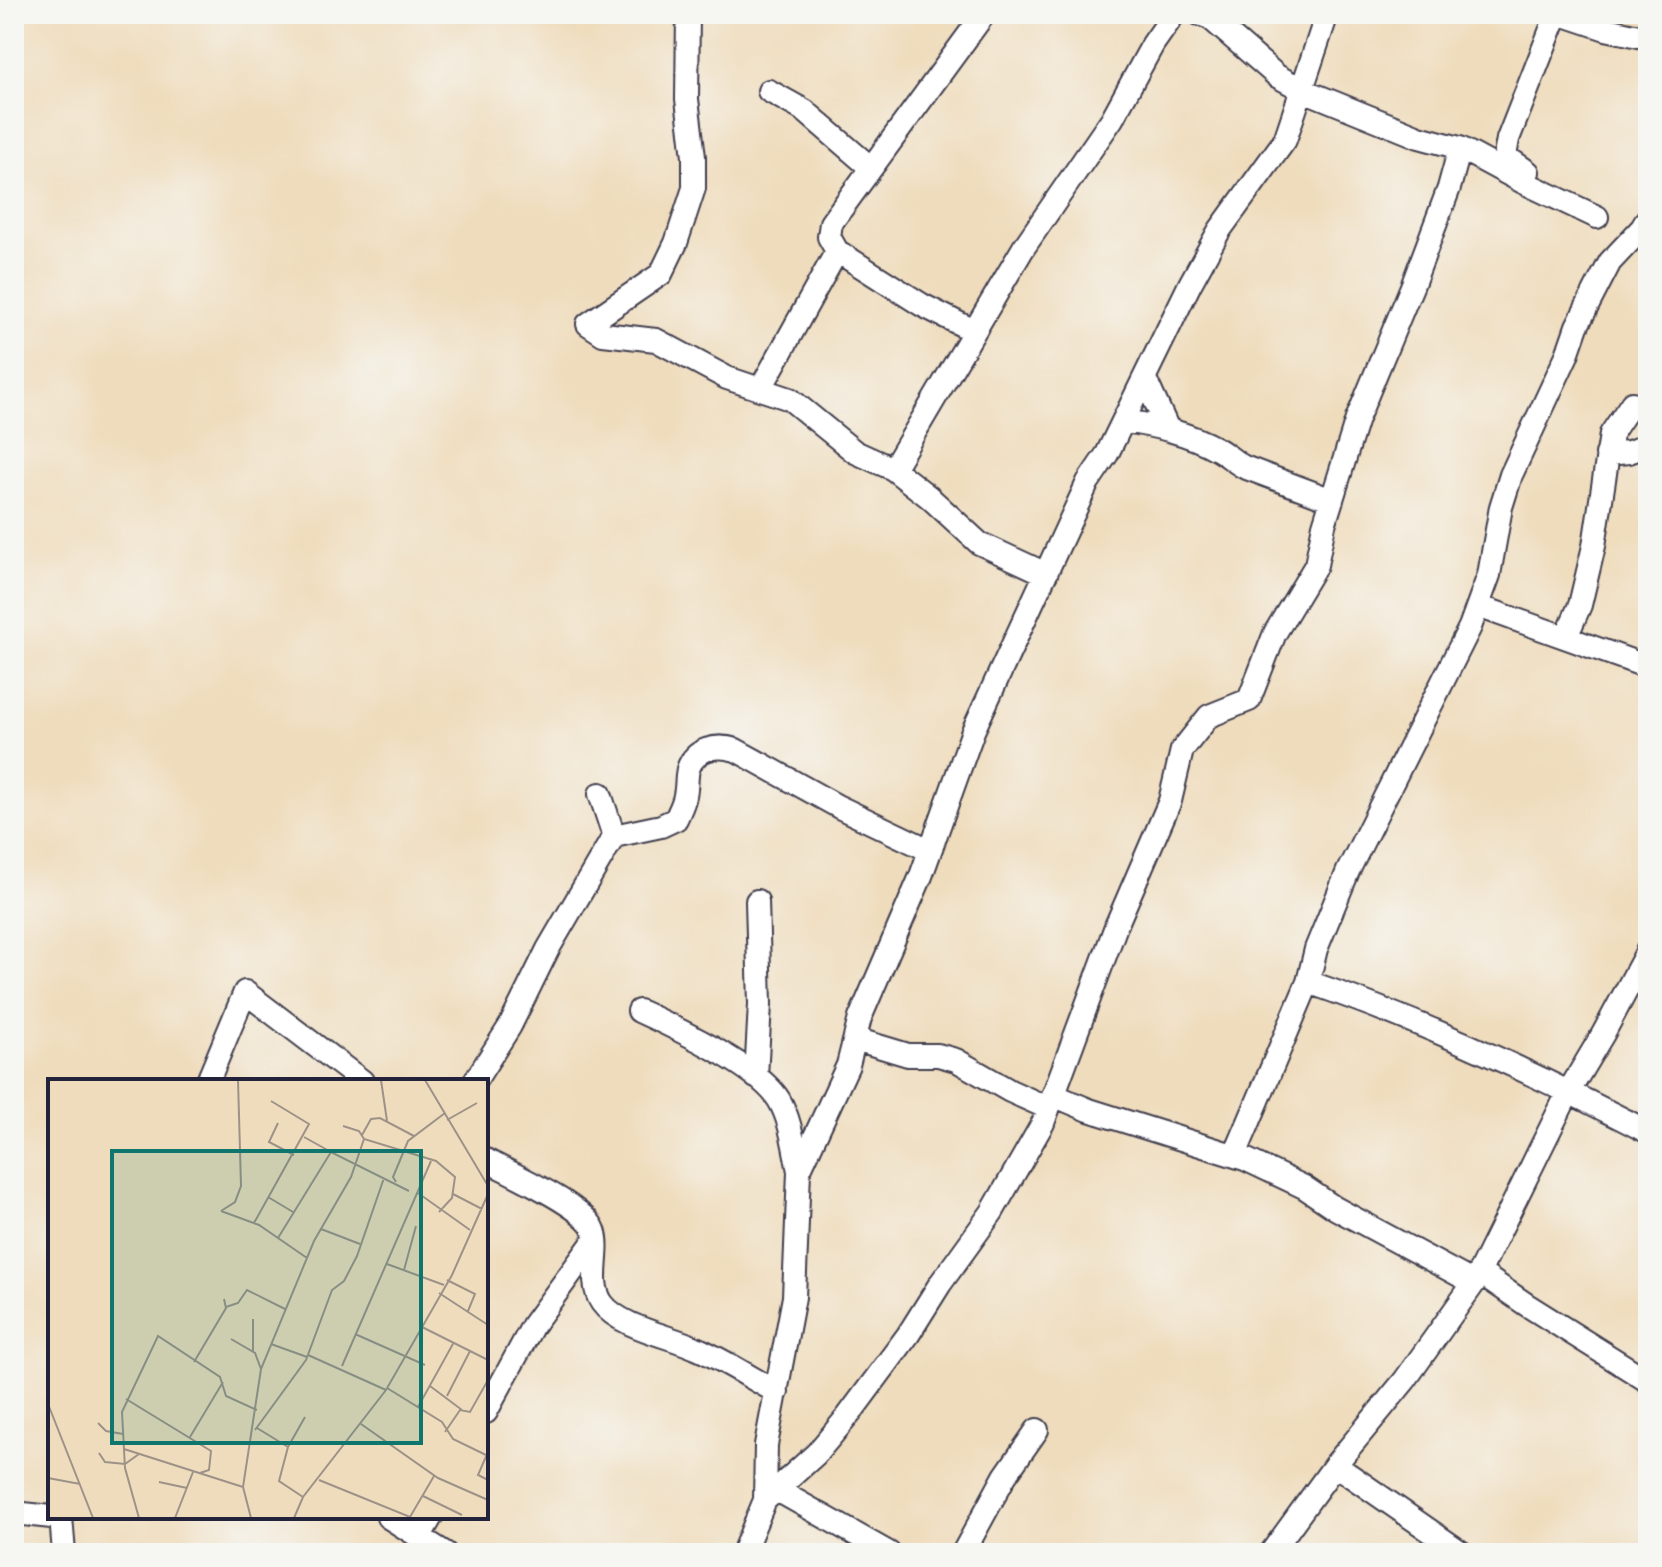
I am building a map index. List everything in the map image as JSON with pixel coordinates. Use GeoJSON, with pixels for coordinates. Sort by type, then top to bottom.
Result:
{"type":"FeatureCollection","features":[{"type":"Feature","properties":{"kind":"street"},"geometry":{"type":"LineString","coordinates":[[688,14],[687,99],[694,157],[694,188],[676,243],[661,274],[588,324],[603,334],[656,340],[727,378],[790,399],[855,452],[893,469],[979,543],[1046,574]]}},
{"type":"Feature","properties":{"kind":"street"},"geometry":{"type":"LineString","coordinates":[[893,469],[1024,247],[1112,119],[1153,44],[1174,14]]}},
{"type":"Feature","properties":{"kind":"street"},"geometry":{"type":"LineString","coordinates":[[1199,14],[1210,18],[1277,76],[1303,90],[1419,137],[1460,148],[1597,217]]}},
{"type":"Feature","properties":{"kind":"street"},"geometry":{"type":"LineString","coordinates":[[799,1171],[848,1065],[860,1018],[921,876],[973,731],[1088,482],[1124,421],[1190,284],[1219,231],[1285,140],[1327,14]]}},
{"type":"Feature","properties":{"kind":"street"},"geometry":{"type":"LineString","coordinates":[[1626,245],[1597,217],[1505,156],[1516,118],[1559,14],[1648,38]]}},
{"type":"Feature","properties":{"kind":"street"},"geometry":{"type":"LineString","coordinates":[[974,331],[922,305],[837,251],[829,237],[831,223],[978,17]]}},
{"type":"Feature","properties":{"kind":"street"},"geometry":{"type":"LineString","coordinates":[[769,91],[805,111],[871,168]]}},
{"type":"Feature","properties":{"kind":"street"},"geometry":{"type":"LineString","coordinates":[[743,1553],[771,1495],[816,1454],[908,1335],[992,1212],[1043,1123],[1116,926],[1170,801],[1182,750],[1209,716],[1249,700],[1275,633],[1316,565],[1324,525],[1357,419],[1413,284],[1449,188],[1460,148]]}},
{"type":"Feature","properties":{"kind":"street"},"geometry":{"type":"LineString","coordinates":[[1235,1155],[1308,982],[1316,949],[1348,871],[1478,606],[1489,575],[1501,507],[1511,475],[1567,355],[1577,326],[1610,262],[1646,226]]}},
{"type":"Feature","properties":{"kind":"street"},"geometry":{"type":"LineString","coordinates":[[761,388],[837,251]]}},
{"type":"Feature","properties":{"kind":"street"},"geometry":{"type":"LineString","coordinates":[[1145,379],[1167,427]]}},
{"type":"Feature","properties":{"kind":"street"},"geometry":{"type":"LineString","coordinates":[[1566,637],[1580,605],[1594,546],[1611,434],[1632,403]]}},
{"type":"Feature","properties":{"kind":"street"},"geometry":{"type":"LineString","coordinates":[[1124,421],[1167,427],[1220,450],[1230,461],[1332,500]]}},
{"type":"Feature","properties":{"kind":"street"},"geometry":{"type":"LineString","coordinates":[[1607,454],[1629,452],[1648,445]]}},
{"type":"Feature","properties":{"kind":"street"},"geometry":{"type":"LineString","coordinates":[[1478,606],[1648,667]]}},
{"type":"Feature","properties":{"kind":"street"},"geometry":{"type":"LineString","coordinates":[[476,1079],[510,1026],[548,949],[614,836],[661,826],[676,819],[685,797],[688,769],[703,751],[725,746],[736,750],[839,807],[929,850]]}},
{"type":"Feature","properties":{"kind":"street"},"geometry":{"type":"LineString","coordinates":[[600,794],[614,836]]}},
{"type":"Feature","properties":{"kind":"street"},"geometry":{"type":"LineString","coordinates":[[756,1077],[760,1004],[757,901]]}},
{"type":"Feature","properties":{"kind":"street"},"geometry":{"type":"LineString","coordinates":[[1271,1553],[1335,1465],[1405,1380],[1476,1278],[1569,1091],[1648,950]]}},
{"type":"Feature","properties":{"kind":"street"},"geometry":{"type":"LineString","coordinates":[[1308,982],[1438,1031],[1569,1091],[1648,1132]]}},
{"type":"Feature","properties":{"kind":"street"},"geometry":{"type":"LineString","coordinates":[[209,1079],[245,992],[359,1079]]}},
{"type":"Feature","properties":{"kind":"street"},"geometry":{"type":"LineString","coordinates":[[639,1011],[673,1027],[756,1077],[778,1097],[785,1111],[799,1171],[794,1297],[766,1445],[771,1495]]}},
{"type":"Feature","properties":{"kind":"street"},"geometry":{"type":"LineString","coordinates":[[855,1039],[908,1055],[938,1055],[956,1060],[1010,1091],[1089,1110],[1235,1155],[1304,1187],[1335,1208],[1527,1305],[1646,1376]]}},
{"type":"Feature","properties":{"kind":"street"},"geometry":{"type":"LineString","coordinates":[[488,1161],[558,1199],[579,1213],[594,1229],[595,1286],[601,1302],[614,1315],[696,1348],[777,1392]]}},
{"type":"Feature","properties":{"kind":"street"},"geometry":{"type":"LineString","coordinates":[[488,1408],[533,1325],[595,1240]]}},
{"type":"Feature","properties":{"kind":"street"},"geometry":{"type":"LineString","coordinates":[[963,1553],[1005,1476],[1037,1430]]}},
{"type":"Feature","properties":{"kind":"street"},"geometry":{"type":"LineString","coordinates":[[1335,1465],[1462,1553]]}},
{"type":"Feature","properties":{"kind":"street"},"geometry":{"type":"LineString","coordinates":[[771,1495],[889,1553]]}},
{"type":"Feature","properties":{"kind":"street"},"geometry":{"type":"LineString","coordinates":[[14,1513],[48,1517]]}},
{"type":"Feature","properties":{"kind":"street"},"geometry":{"type":"LineString","coordinates":[[61,1519],[64,1553]]}},
{"type":"Feature","properties":{"kind":"street"},"geometry":{"type":"LineString","coordinates":[[396,1519],[426,1527],[445,1553]]}}]}
